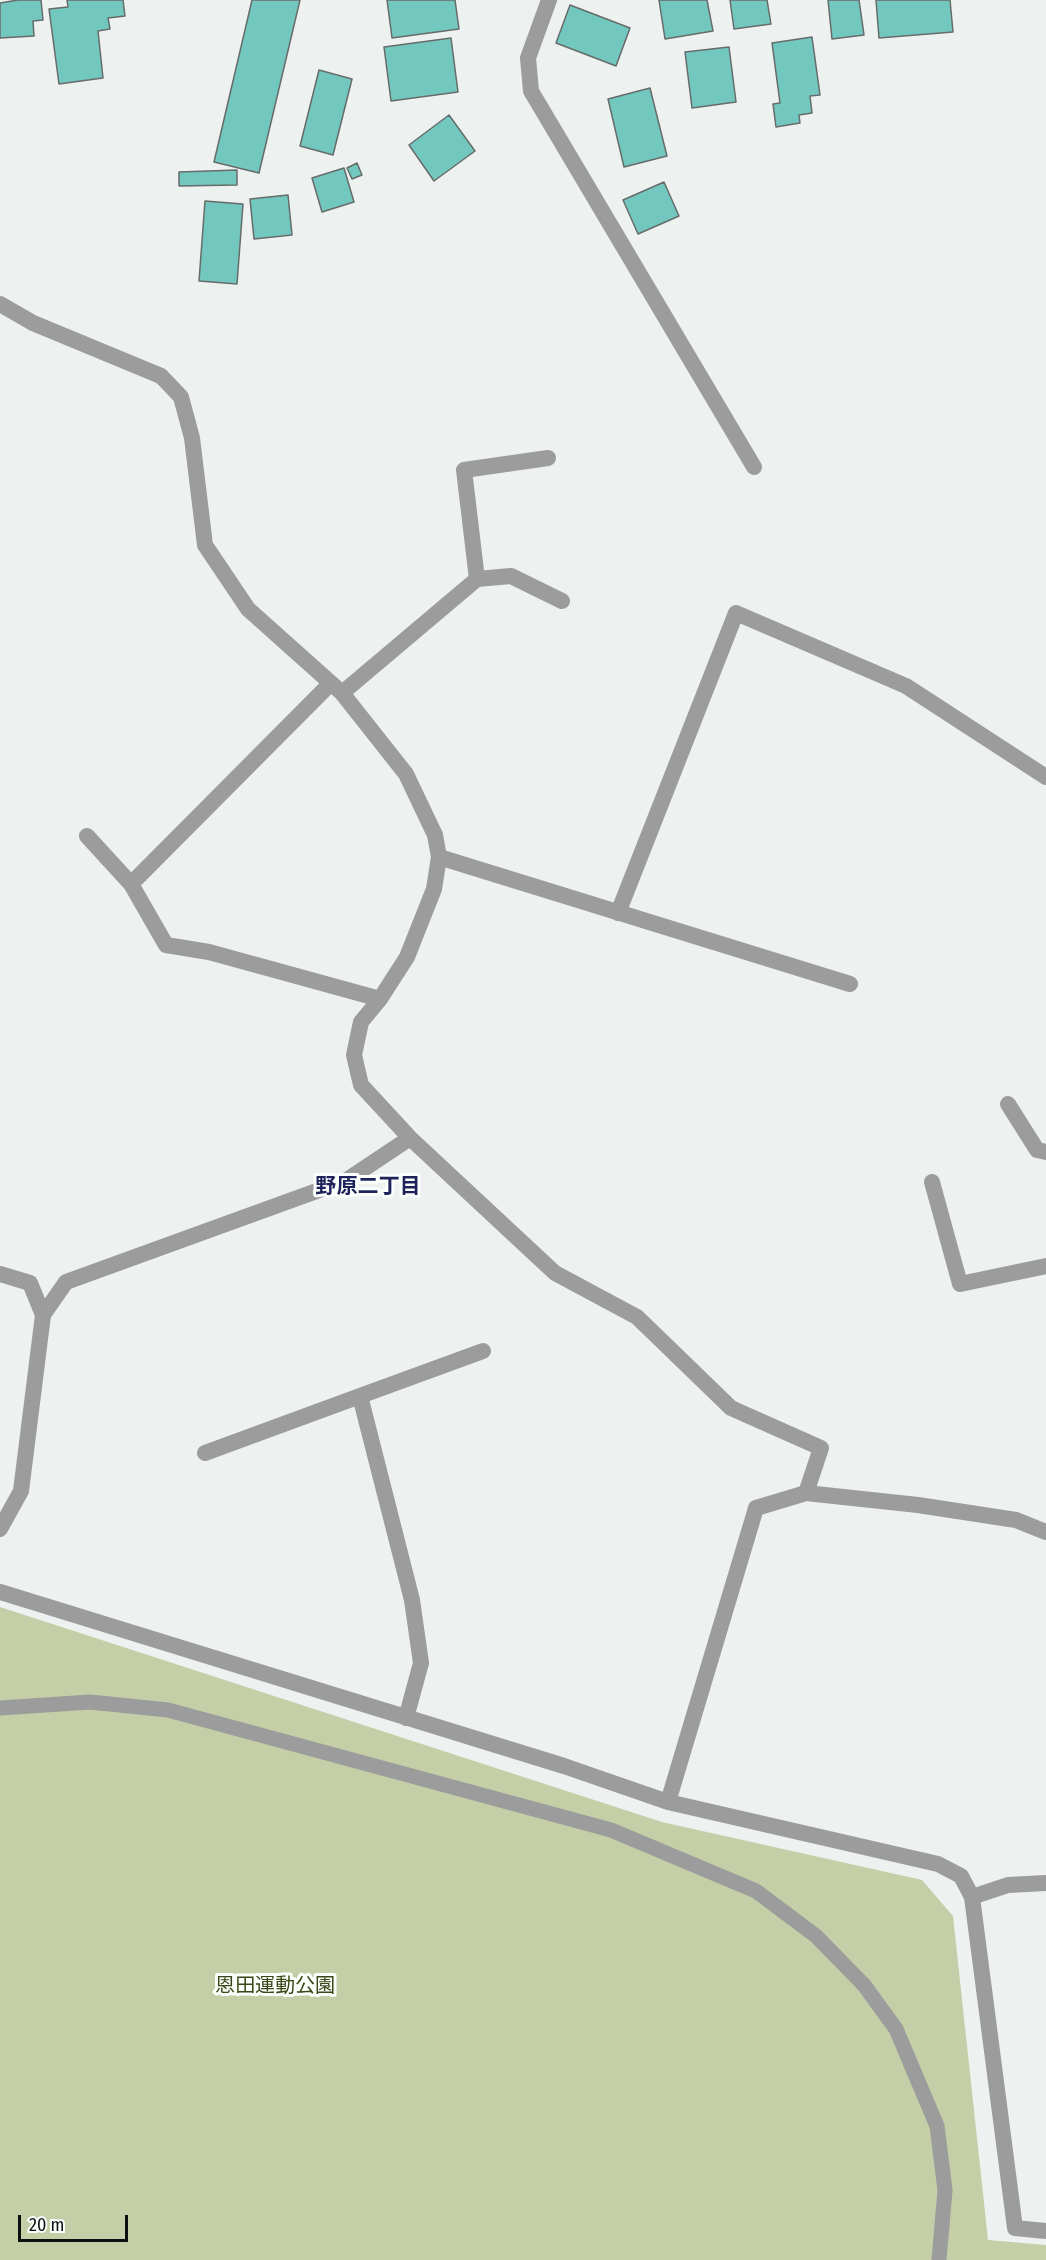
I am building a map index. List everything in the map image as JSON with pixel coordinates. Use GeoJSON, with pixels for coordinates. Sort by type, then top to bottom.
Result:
{"type":"FeatureCollection","features":[{"type":"Feature","properties":{"kind":"street"},"geometry":{"type":"LineString","coordinates":[[549,0],[528,58],[531,91],[754,467]]}},
{"type":"Feature","properties":{"kind":"street"},"geometry":{"type":"LineString","coordinates":[[0,304],[33,323],[161,376],[181,397],[192,438],[205,545],[248,609],[336,688],[405,774],[435,835],[439,857],[434,889],[407,957],[380,999],[361,1022],[354,1055],[362,1085],[410,1138],[555,1273],[637,1317],[731,1408],[821,1448],[806,1493]]}},
{"type":"Feature","properties":{"kind":"street"},"geometry":{"type":"LineString","coordinates":[[477,579],[464,470],[548,458]]}},
{"type":"Feature","properties":{"kind":"street"},"geometry":{"type":"LineString","coordinates":[[131,884],[336,688],[477,579],[511,576],[562,601]]}},
{"type":"Feature","properties":{"kind":"street"},"geometry":{"type":"LineString","coordinates":[[618,913],[736,613],[906,686],[1046,777]]}},
{"type":"Feature","properties":{"kind":"street"},"geometry":{"type":"LineString","coordinates":[[87,836],[131,884],[166,945],[209,952],[380,999]]}},
{"type":"Feature","properties":{"kind":"street"},"geometry":{"type":"LineString","coordinates":[[439,857],[850,984]]}},
{"type":"Feature","properties":{"kind":"street"},"geometry":{"type":"LineString","coordinates":[[1008,1104],[1037,1150],[1046,1152]]}},
{"type":"Feature","properties":{"kind":"street"},"geometry":{"type":"LineString","coordinates":[[0,1529],[21,1491],[43,1315],[66,1282],[347,1180],[410,1138]]}},
{"type":"Feature","properties":{"kind":"street"},"geometry":{"type":"LineString","coordinates":[[932,1182],[960,1284],[1046,1266]]}},
{"type":"Feature","properties":{"kind":"street"},"geometry":{"type":"LineString","coordinates":[[0,1274],[30,1283],[43,1315]]}},
{"type":"Feature","properties":{"kind":"street"},"geometry":{"type":"LineString","coordinates":[[205,1453],[483,1351]]}},
{"type":"Feature","properties":{"kind":"street"},"geometry":{"type":"LineString","coordinates":[[360,1396],[412,1600],[421,1663],[406,1718]]}},
{"type":"Feature","properties":{"kind":"street"},"geometry":{"type":"LineString","coordinates":[[668,1802],[756,1508],[806,1493],[918,1505],[1016,1520],[1046,1532]]}},
{"type":"Feature","properties":{"kind":"street"},"geometry":{"type":"LineString","coordinates":[[0,1592],[564,1766],[668,1802],[938,1864],[961,1876],[972,1897],[1015,2228],[1046,2230]]}},
{"type":"Feature","properties":{"kind":"street"},"geometry":{"type":"LineString","coordinates":[[972,1897],[1008,1885],[1046,1883]]}},
{"type":"Feature","properties":{"kind":"lane"},"geometry":{"type":"LineString","coordinates":[[0,1708],[90,1702],[168,1710],[611,1830],[756,1891],[816,1936],[864,1985],[896,2029],[937,2126],[945,2190],[939,2260]]}},
{"type":"Feature","properties":{"kind":"green space","name":"恩田運動公園"},"geometry":{"type":"Polygon","coordinates":[[[0,1607],[662,1822],[922,1880],[953,1916],[988,2240],[1046,2245],[1046,2260],[0,2260],[0,1607]]]}},
{"type":"Feature","properties":{"kind":"building"},"geometry":{"type":"Polygon","coordinates":[[[41,0],[43,20],[33,21],[34,36],[0,38],[0,3],[41,0]]]}},
{"type":"Feature","properties":{"kind":"building"},"geometry":{"type":"Polygon","coordinates":[[[67,0],[123,0],[125,16],[108,18],[110,29],[98,31],[103,78],[59,84],[49,9],[68,7],[67,0]]]}},
{"type":"Feature","properties":{"kind":"building"},"geometry":{"type":"Polygon","coordinates":[[[252,0],[300,0],[259,173],[214,162],[252,0]]]}},
{"type":"Feature","properties":{"kind":"building"},"geometry":{"type":"Polygon","coordinates":[[[387,0],[455,0],[459,29],[392,38],[387,0]]]}},
{"type":"Feature","properties":{"kind":"building"},"geometry":{"type":"Polygon","coordinates":[[[659,0],[707,0],[713,31],[665,39],[659,0]]]}},
{"type":"Feature","properties":{"kind":"building"},"geometry":{"type":"Polygon","coordinates":[[[730,0],[767,0],[771,24],[734,29],[730,0]]]}},
{"type":"Feature","properties":{"kind":"building"},"geometry":{"type":"Polygon","coordinates":[[[828,0],[859,0],[864,35],[832,39],[828,0]]]}},
{"type":"Feature","properties":{"kind":"building"},"geometry":{"type":"Polygon","coordinates":[[[876,0],[950,0],[953,32],[879,38],[876,0]]]}},
{"type":"Feature","properties":{"kind":"building"},"geometry":{"type":"Polygon","coordinates":[[[570,5],[630,28],[616,66],[556,43],[570,5]]]}},
{"type":"Feature","properties":{"kind":"building"},"geometry":{"type":"Polygon","coordinates":[[[812,37],[820,95],[810,96],[812,113],[799,115],[800,123],[776,127],[773,104],[780,103],[772,43],[812,37]]]}},
{"type":"Feature","properties":{"kind":"building"},"geometry":{"type":"Polygon","coordinates":[[[451,38],[458,92],[391,101],[384,47],[451,38]]]}},
{"type":"Feature","properties":{"kind":"building"},"geometry":{"type":"Polygon","coordinates":[[[729,47],[736,102],[692,108],[685,52],[729,47]]]}},
{"type":"Feature","properties":{"kind":"building"},"geometry":{"type":"Polygon","coordinates":[[[319,70],[352,79],[333,155],[300,146],[319,70]]]}},
{"type":"Feature","properties":{"kind":"building"},"geometry":{"type":"Polygon","coordinates":[[[650,88],[667,156],[624,167],[608,99],[650,88]]]}},
{"type":"Feature","properties":{"kind":"building"},"geometry":{"type":"Polygon","coordinates":[[[449,115],[475,151],[434,181],[409,145],[449,115]]]}},
{"type":"Feature","properties":{"kind":"building"},"geometry":{"type":"Polygon","coordinates":[[[357,163],[362,175],[352,179],[347,168],[357,163]]]}},
{"type":"Feature","properties":{"kind":"building"},"geometry":{"type":"Polygon","coordinates":[[[344,168],[354,202],[322,212],[312,178],[344,168]]]}},
{"type":"Feature","properties":{"kind":"building"},"geometry":{"type":"Polygon","coordinates":[[[237,170],[237,185],[179,186],[179,172],[237,170]]]}},
{"type":"Feature","properties":{"kind":"building"},"geometry":{"type":"Polygon","coordinates":[[[664,182],[679,216],[638,234],[623,200],[664,182]]]}},
{"type":"Feature","properties":{"kind":"building"},"geometry":{"type":"Polygon","coordinates":[[[288,195],[292,235],[254,239],[250,199],[288,195]]]}},
{"type":"Feature","properties":{"kind":"building"},"geometry":{"type":"Polygon","coordinates":[[[205,201],[243,204],[237,284],[199,281],[205,201]]]}},
{"type":"Feature","properties":{"kind":"district","name":"野原二丁目"},"geometry":{"type":"Point","coordinates":[368,1187]}}]}
